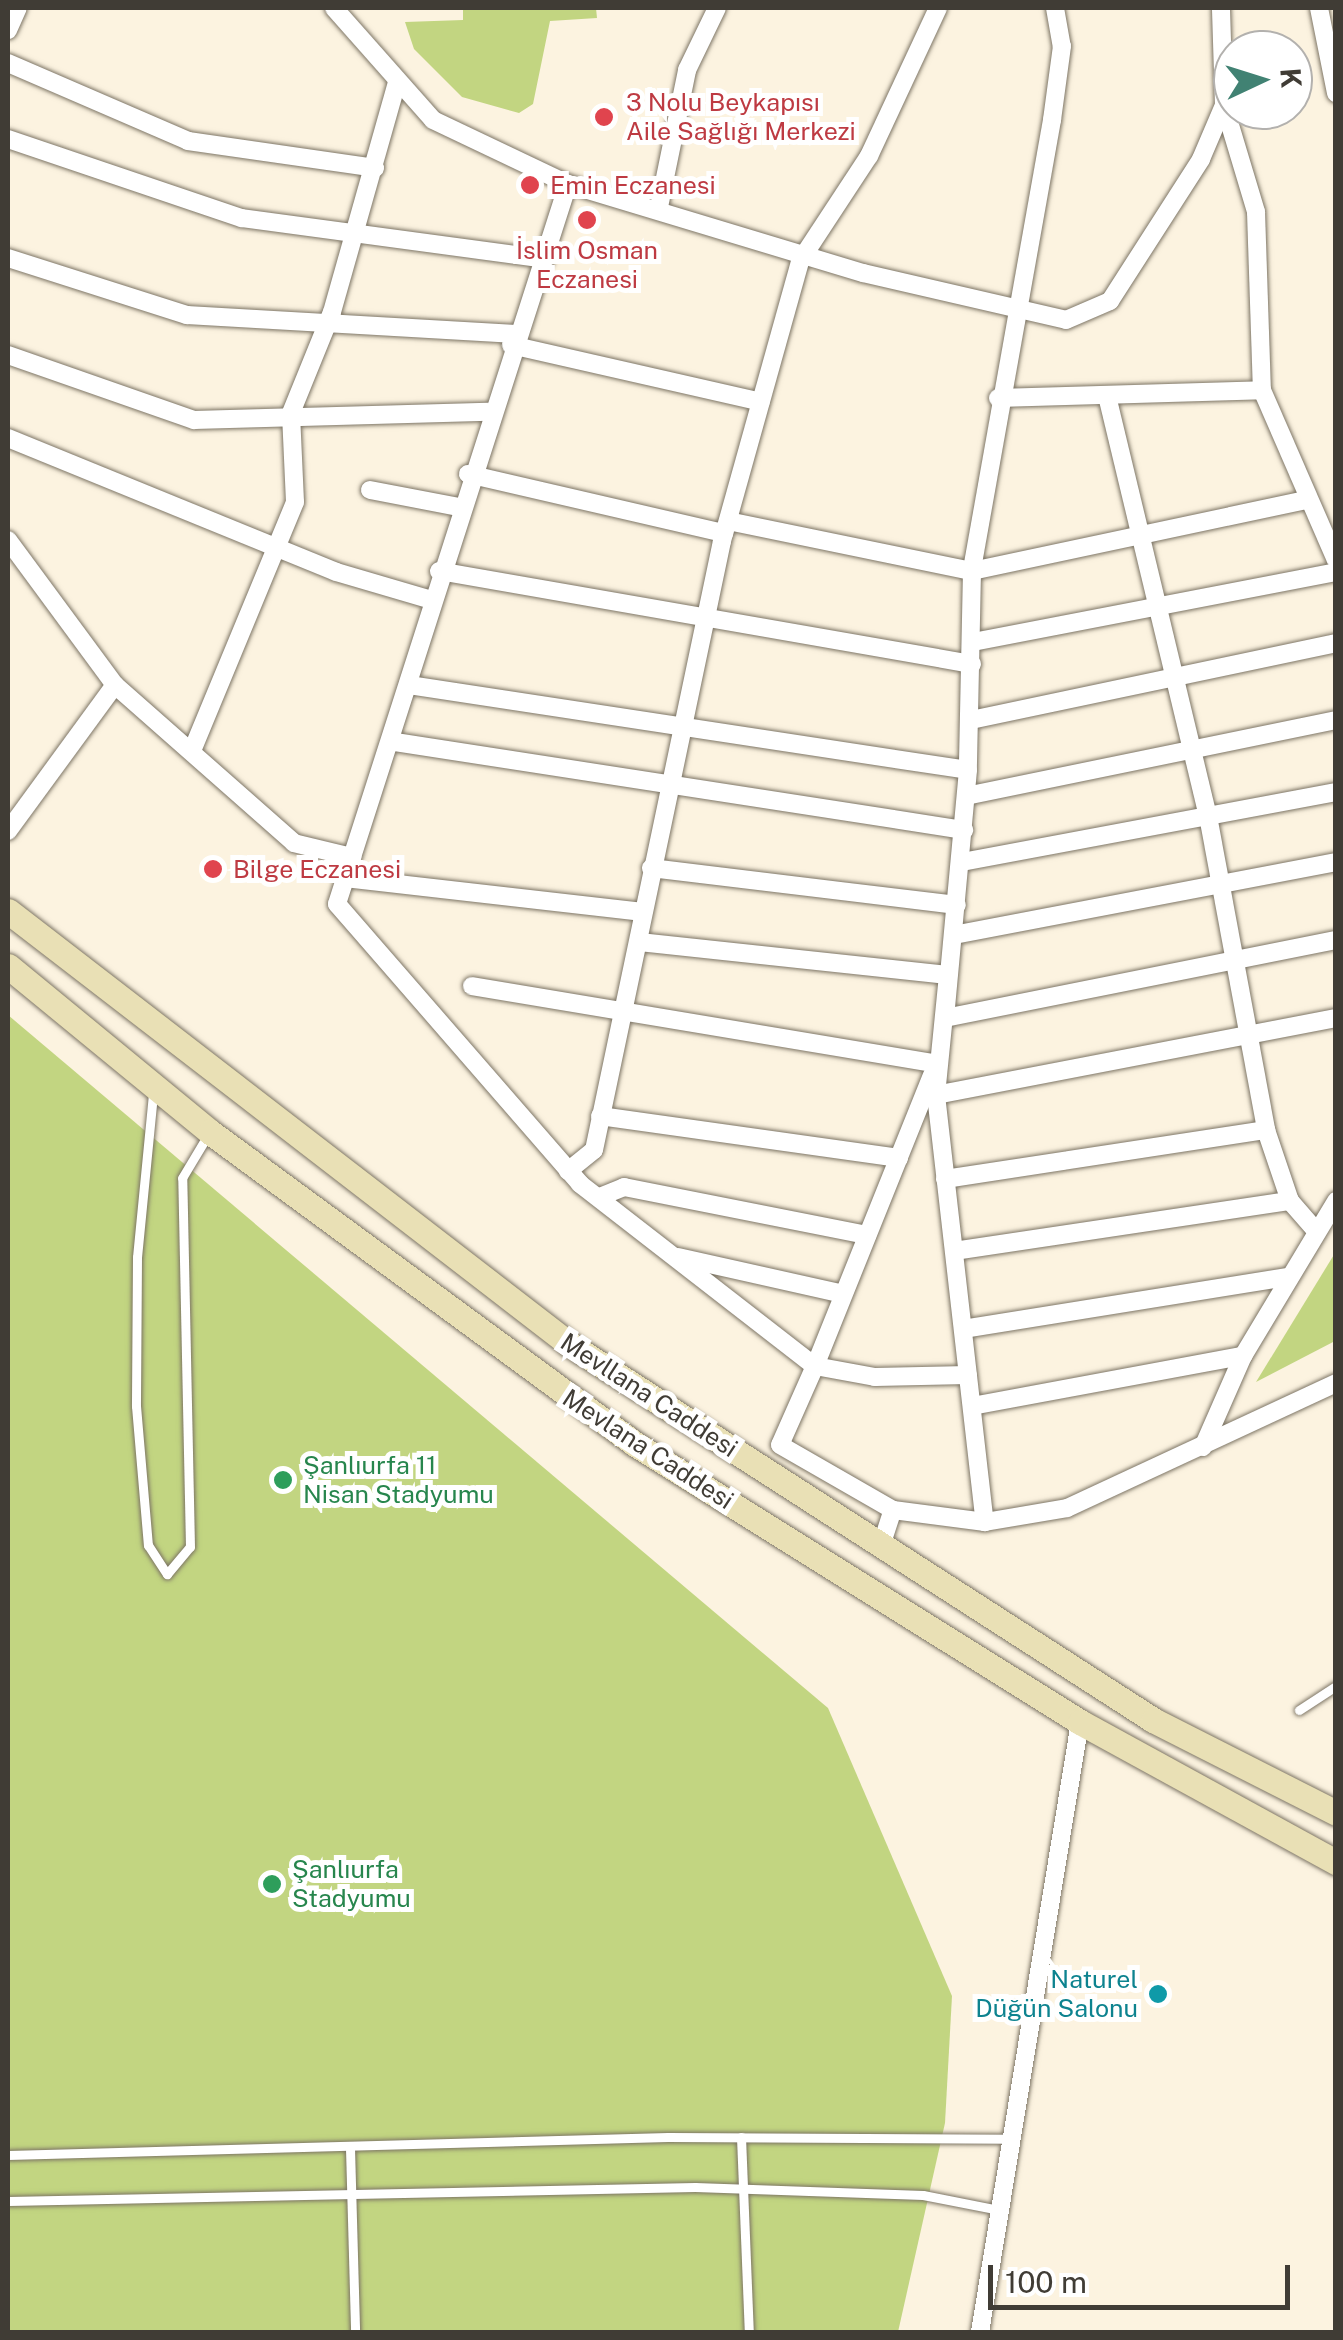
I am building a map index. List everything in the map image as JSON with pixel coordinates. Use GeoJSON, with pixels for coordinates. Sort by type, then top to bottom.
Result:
{"type":"FeatureCollection","features":[{"type":"Feature","properties":{"kind":"main road","name":"Mevllana Caddesi"},"geometry":{"type":"LineString","coordinates":[[8,911],[569,1344],[1153,1720],[1336,1814]]}},
{"type":"Feature","properties":{"kind":"main road","name":"Mevlana Caddesi"},"geometry":{"type":"LineString","coordinates":[[8,966],[210,1132],[635,1444],[1080,1722],[1336,1862]]}},
{"type":"Feature","properties":{"kind":"street"},"geometry":{"type":"LineString","coordinates":[[8,30],[18,8]]}},
{"type":"Feature","properties":{"kind":"street"},"geometry":{"type":"LineString","coordinates":[[334,8],[396,82],[434,120],[568,184],[805,249],[863,273],[1066,320],[1110,301],[1163,228],[1169,200],[1201,159],[1213,130]]}},
{"type":"Feature","properties":{"kind":"street"},"geometry":{"type":"LineString","coordinates":[[659,207],[688,70],[717,8]]}},
{"type":"Feature","properties":{"kind":"street"},"geometry":{"type":"LineString","coordinates":[[568,1171],[594,1150],[625,1018],[667,790],[726,527],[805,249],[869,156],[938,8]]}},
{"type":"Feature","properties":{"kind":"street"},"geometry":{"type":"LineString","coordinates":[[1054,8],[1062,46],[998,398],[972,571],[968,770],[944,1018],[934,1067],[780,1445],[893,1510],[985,1522],[1068,1508],[1203,1448],[1336,1382]]}},
{"type":"Feature","properties":{"kind":"street"},"geometry":{"type":"LineString","coordinates":[[1319,8],[1336,93]]}},
{"type":"Feature","properties":{"kind":"street"},"geometry":{"type":"LineString","coordinates":[[8,63],[188,141],[375,168]]}},
{"type":"Feature","properties":{"kind":"street"},"geometry":{"type":"LineString","coordinates":[[194,746],[296,502],[291,413],[375,168],[396,82]]}},
{"type":"Feature","properties":{"kind":"street"},"geometry":{"type":"LineString","coordinates":[[1231,130],[1256,212],[1262,390],[1336,560]]}},
{"type":"Feature","properties":{"kind":"street"},"geometry":{"type":"LineString","coordinates":[[8,139],[242,218],[545,260]]}},
{"type":"Feature","properties":{"kind":"street"},"geometry":{"type":"LineString","coordinates":[[568,184],[545,260],[513,340],[468,474],[395,742],[337,904],[568,1171],[815,1366],[875,1377],[968,1375]]}},
{"type":"Feature","properties":{"kind":"street"},"geometry":{"type":"LineString","coordinates":[[8,258],[187,314],[513,340],[761,402]]}},
{"type":"Feature","properties":{"kind":"street"},"geometry":{"type":"LineString","coordinates":[[8,354],[194,420],[291,413],[488,412]]}},
{"type":"Feature","properties":{"kind":"street"},"geometry":{"type":"LineString","coordinates":[[998,398],[1108,400],[1262,390]]}},
{"type":"Feature","properties":{"kind":"street"},"geometry":{"type":"LineString","coordinates":[[1108,400],[1208,816],[1266,1130],[1290,1200],[1315,1230]]}},
{"type":"Feature","properties":{"kind":"street"},"geometry":{"type":"LineString","coordinates":[[8,438],[278,549],[432,600]]}},
{"type":"Feature","properties":{"kind":"street"},"geometry":{"type":"LineString","coordinates":[[468,474],[726,527],[972,571],[1307,500]]}},
{"type":"Feature","properties":{"kind":"street"},"geometry":{"type":"LineString","coordinates":[[370,490],[459,507]]}},
{"type":"Feature","properties":{"kind":"street"},"geometry":{"type":"LineString","coordinates":[[8,540],[115,685],[194,746],[294,843],[352,856]]}},
{"type":"Feature","properties":{"kind":"street"},"geometry":{"type":"LineString","coordinates":[[439,571],[972,664]]}},
{"type":"Feature","properties":{"kind":"street"},"geometry":{"type":"LineString","coordinates":[[973,642],[1156,610],[1336,572]]}},
{"type":"Feature","properties":{"kind":"street"},"geometry":{"type":"LineString","coordinates":[[971,720],[1336,644]]}},
{"type":"Feature","properties":{"kind":"street"},"geometry":{"type":"LineString","coordinates":[[8,831],[115,685]]}},
{"type":"Feature","properties":{"kind":"street"},"geometry":{"type":"LineString","coordinates":[[409,685],[968,770]]}},
{"type":"Feature","properties":{"kind":"street"},"geometry":{"type":"LineString","coordinates":[[966,796],[1336,720]]}},
{"type":"Feature","properties":{"kind":"street"},"geometry":{"type":"LineString","coordinates":[[395,742],[667,790],[964,830]]}},
{"type":"Feature","properties":{"kind":"street"},"geometry":{"type":"LineString","coordinates":[[962,862],[1336,792]]}},
{"type":"Feature","properties":{"kind":"street"},"geometry":{"type":"LineString","coordinates":[[954,935],[1336,862]]}},
{"type":"Feature","properties":{"kind":"street"},"geometry":{"type":"LineString","coordinates":[[651,868],[957,905]]}},
{"type":"Feature","properties":{"kind":"street"},"geometry":{"type":"LineString","coordinates":[[345,878],[643,912]]}},
{"type":"Feature","properties":{"kind":"street"},"geometry":{"type":"LineString","coordinates":[[944,1018],[1336,940]]}},
{"type":"Feature","properties":{"kind":"street"},"geometry":{"type":"LineString","coordinates":[[639,942],[948,975],[944,1018]]}},
{"type":"Feature","properties":{"kind":"street"},"geometry":{"type":"LineString","coordinates":[[472,986],[625,1018],[934,1067]]}},
{"type":"Feature","properties":{"kind":"street"},"geometry":{"type":"LineString","coordinates":[[936,1096],[1336,1018]]}},
{"type":"Feature","properties":{"kind":"street"},"geometry":{"type":"LineString","coordinates":[[934,1067],[985,1522]]}},
{"type":"Feature","properties":{"kind":"street"},"geometry":{"type":"LineString","coordinates":[[600,1116],[899,1158]]}},
{"type":"Feature","properties":{"kind":"street"},"geometry":{"type":"LineString","coordinates":[[945,1178],[1266,1130]]}},
{"type":"Feature","properties":{"kind":"street"},"geometry":{"type":"LineString","coordinates":[[602,1196],[624,1187],[867,1235]]}},
{"type":"Feature","properties":{"kind":"street"},"geometry":{"type":"LineString","coordinates":[[954,1252],[1290,1200]]}},
{"type":"Feature","properties":{"kind":"street"},"geometry":{"type":"LineString","coordinates":[[1203,1448],[1243,1356],[1315,1230],[1336,1202]]}},
{"type":"Feature","properties":{"kind":"street"},"geometry":{"type":"LineString","coordinates":[[675,1256],[844,1294]]}},
{"type":"Feature","properties":{"kind":"street"},"geometry":{"type":"LineString","coordinates":[[963,1330],[1288,1277]]}},
{"type":"Feature","properties":{"kind":"street"},"geometry":{"type":"LineString","coordinates":[[972,1406],[1243,1356]]}},
{"type":"Feature","properties":{"kind":"street"},"geometry":{"type":"LineString","coordinates":[[881,1546],[893,1510]]}},
{"type":"Feature","properties":{"kind":"street"},"geometry":{"type":"LineString","coordinates":[[980,2332],[1080,1722]]}},
{"type":"Feature","properties":{"kind":"lane"},"geometry":{"type":"LineString","coordinates":[[154,1086],[137,1257],[136,1406],[148,1544],[166,1574],[190,1547],[182,1178],[210,1132]]}},
{"type":"Feature","properties":{"kind":"lane"},"geometry":{"type":"LineString","coordinates":[[1300,1710],[1336,1686]]}},
{"type":"Feature","properties":{"kind":"lane"},"geometry":{"type":"LineString","coordinates":[[8,2155],[741,2138],[1011,2140]]}},
{"type":"Feature","properties":{"kind":"lane"},"geometry":{"type":"LineString","coordinates":[[741,2138],[748,2332]]}},
{"type":"Feature","properties":{"kind":"lane"},"geometry":{"type":"LineString","coordinates":[[350,2148],[355,2332]]}},
{"type":"Feature","properties":{"kind":"lane"},"geometry":{"type":"LineString","coordinates":[[8,2201],[743,2189],[922,2195],[1000,2210]]}},
{"type":"Feature","properties":{"kind":"green space"},"geometry":{"type":"Polygon","coordinates":[[[463,8],[596,8],[597,18],[550,21],[533,104],[519,113],[462,97],[414,49],[405,22],[463,20],[463,8]]]}},
{"type":"Feature","properties":{"kind":"green space","name":"Şanlıurfa 11 Nisan Stadyumu"},"geometry":{"type":"Polygon","coordinates":[[[8,1015],[828,1708],[952,1996],[945,2123],[898,2332],[8,2332],[8,1015]]]}},
{"type":"Feature","properties":{"kind":"green space"},"geometry":{"type":"Polygon","coordinates":[[[1335,1253],[1335,1341],[1256,1382],[1335,1253]]]}},
{"type":"Feature","properties":{"kind":"place","name":"3 Nolu Beykapısı Aile Sağlığı Merkezi"},"geometry":{"type":"Point","coordinates":[604,117]}},
{"type":"Feature","properties":{"kind":"place","name":"Emin Eczanesi"},"geometry":{"type":"Point","coordinates":[530,185]}},
{"type":"Feature","properties":{"kind":"place","name":"İslim Osman Eczanesi"},"geometry":{"type":"Point","coordinates":[587,220]}},
{"type":"Feature","properties":{"kind":"place","name":"Bilge Eczanesi"},"geometry":{"type":"Point","coordinates":[213,869]}},
{"type":"Feature","properties":{"kind":"place","name":"Şanlıurfa 11 Nisan Stadyumu"},"geometry":{"type":"Point","coordinates":[283,1480]}},
{"type":"Feature","properties":{"kind":"place","name":"Şanlıurfa Stadyumu"},"geometry":{"type":"Point","coordinates":[272,1884]}},
{"type":"Feature","properties":{"kind":"place","name":"Naturel Düğün Salonu"},"geometry":{"type":"Point","coordinates":[1158,1994]}}]}
